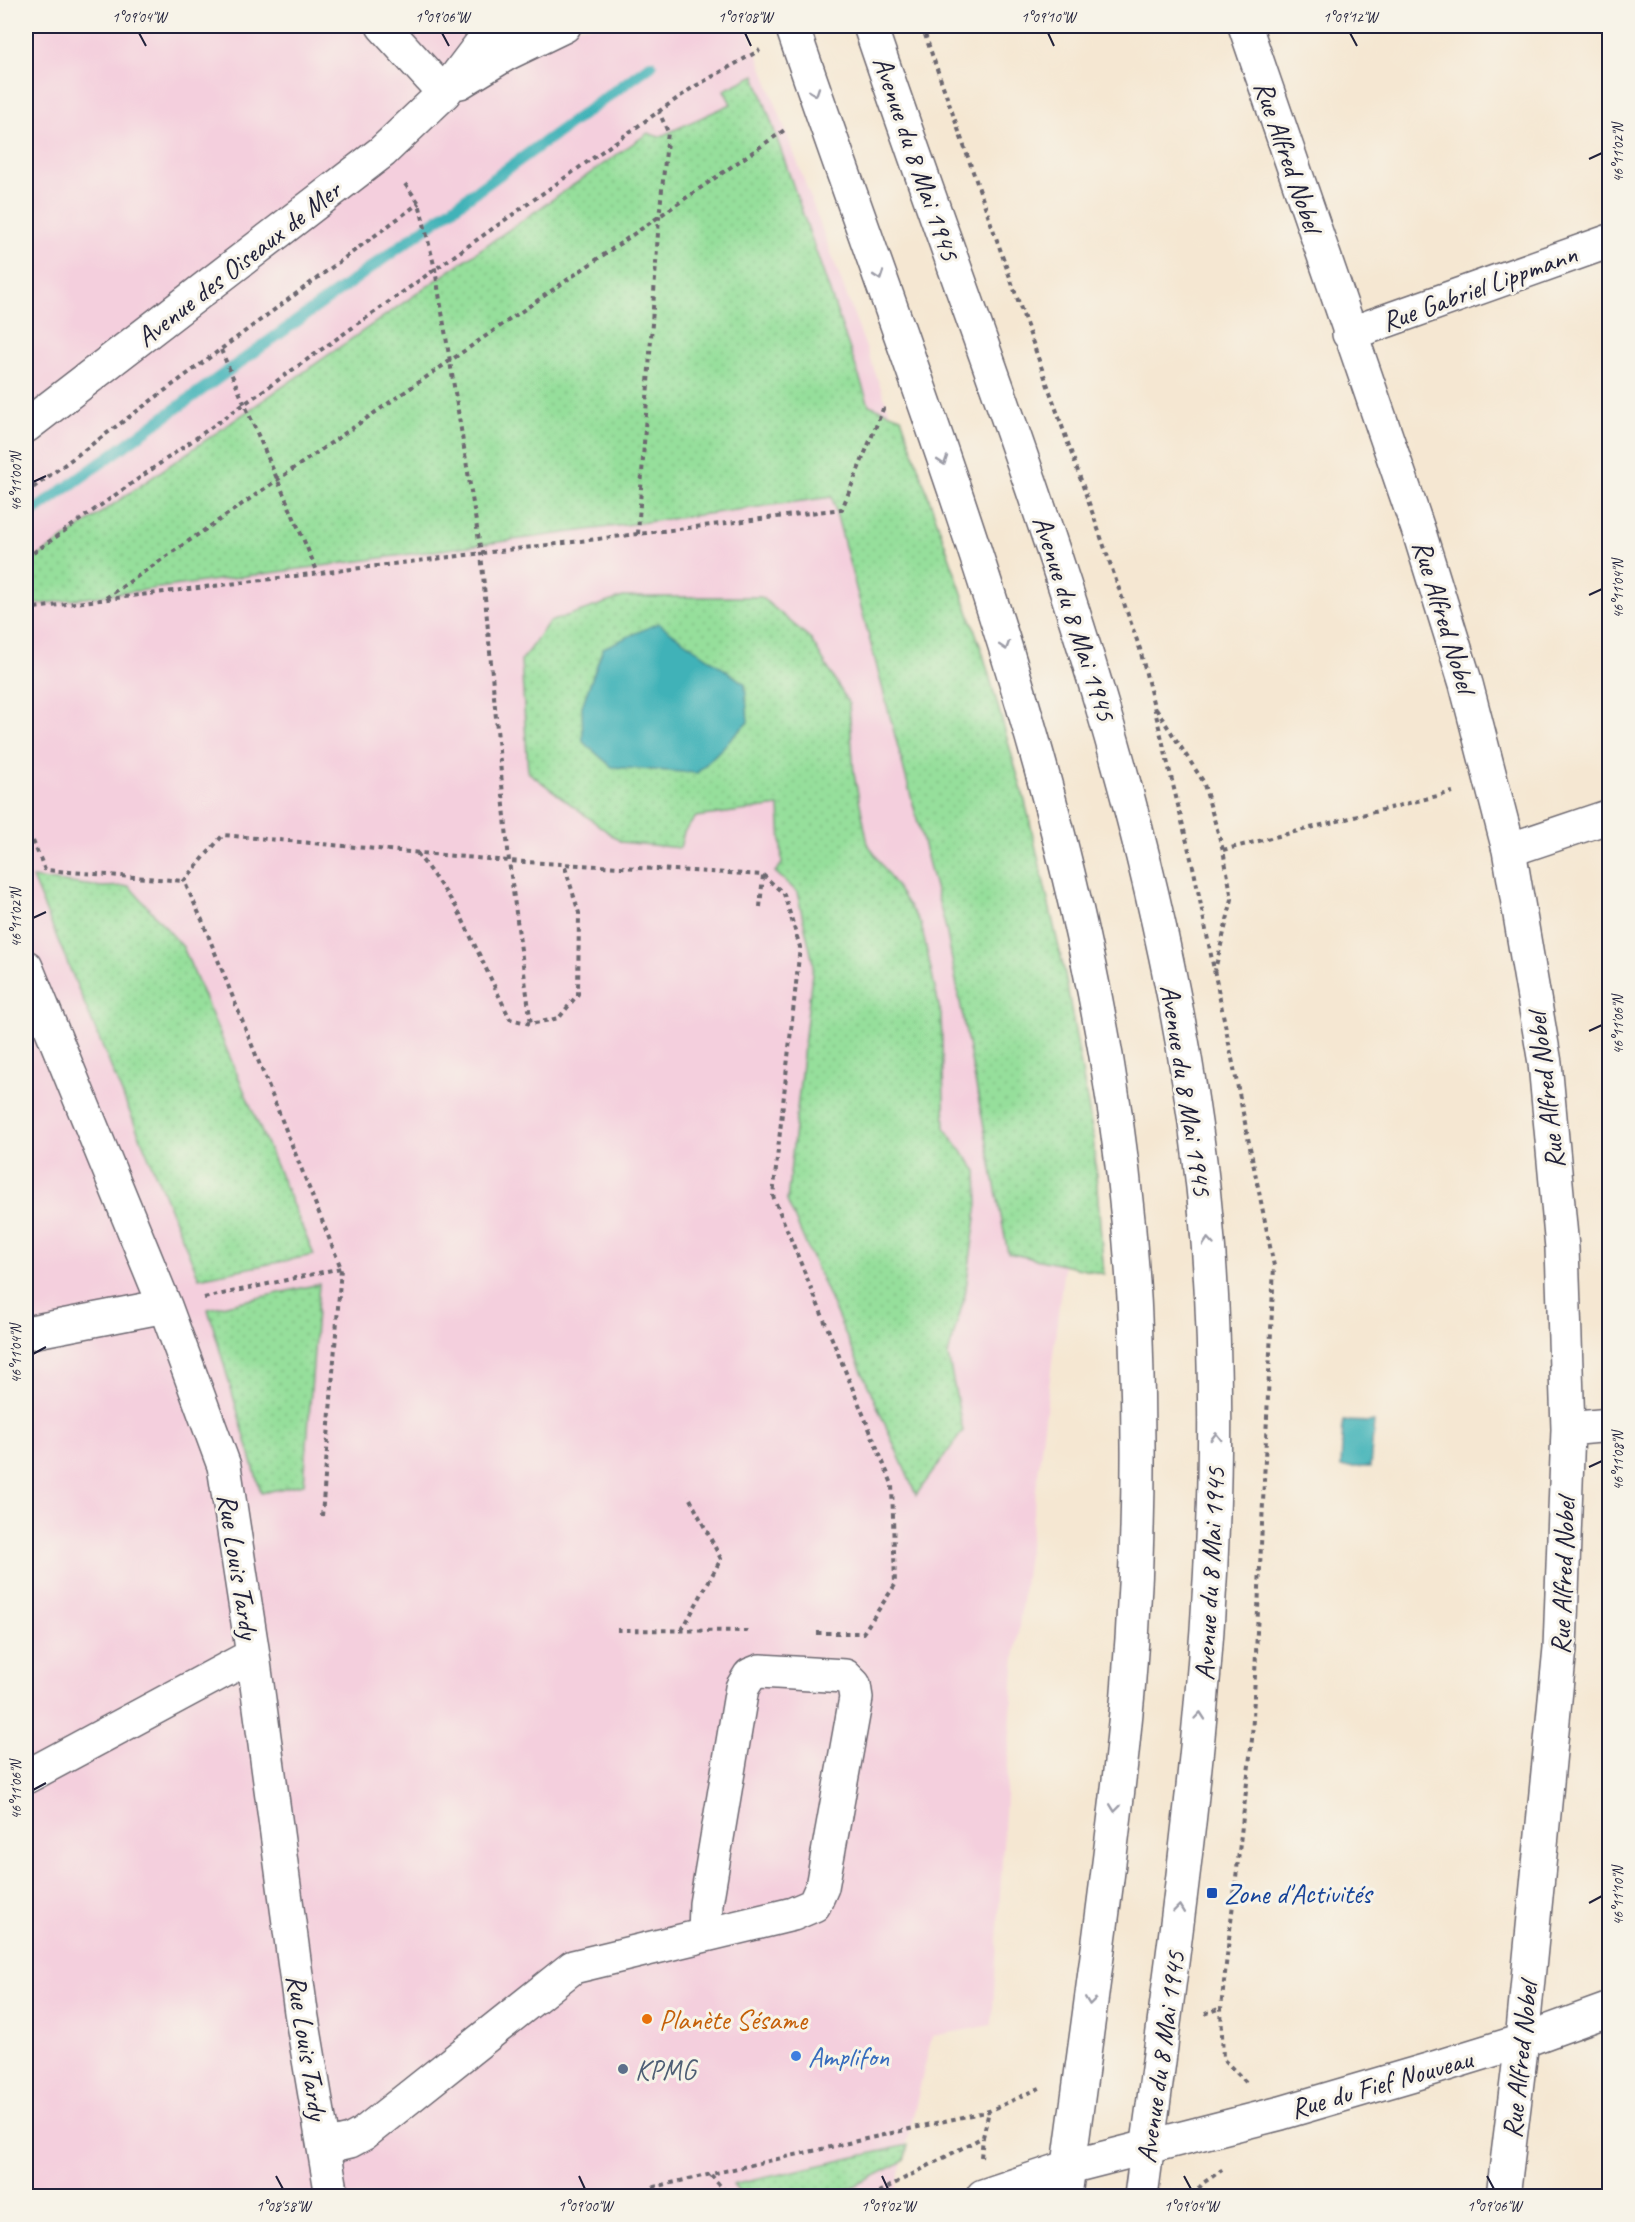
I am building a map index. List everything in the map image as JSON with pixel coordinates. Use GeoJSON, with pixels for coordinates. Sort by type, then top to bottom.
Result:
{"type":"FeatureCollection","features":[{"type":"Feature","properties":{"kind":"street"},"geometry":{"type":"LineString","coordinates":[[382,26],[444,93]]}},
{"type":"Feature","properties":{"kind":"street","name":"Avenue des Oiseaux de Mer"},"geometry":{"type":"LineString","coordinates":[[26,426],[382,152],[444,93],[490,32],[499,26]]}},
{"type":"Feature","properties":{"kind":"street","name":"Avenue des Oiseaux de Mer"},"geometry":{"type":"LineString","coordinates":[[444,93],[506,54],[564,26]]}},
{"type":"Feature","properties":{"kind":"street"},"geometry":{"type":"LineString","coordinates":[[792,26],[916,382],[1034,737],[1079,913],[1112,1090],[1131,1254],[1136,1336],[1138,1457],[1135,1577],[1123,1750],[1067,2182]]}},
{"type":"Feature","properties":{"kind":"street","name":"Avenue du 8 Mai 1945"},"geometry":{"type":"LineString","coordinates":[[870,26],[1069,593],[1108,717],[1155,900],[1188,1070],[1201,1165],[1209,1259],[1216,1399],[1211,1581],[1184,1871],[1142,2196]]}},
{"type":"Feature","properties":{"kind":"street","name":"Rue Alfred Nobel"},"geometry":{"type":"LineString","coordinates":[[1245,26],[1349,334],[1419,532],[1466,684],[1509,850],[1545,1063],[1562,1248],[1568,1429],[1560,1648],[1522,2041],[1503,2196]]}},
{"type":"Feature","properties":{"kind":"street","name":"Rue Gabriel Lippmann"},"geometry":{"type":"LineString","coordinates":[[1349,334],[1610,241]]}},
{"type":"Feature","properties":{"kind":"street"},"geometry":{"type":"LineString","coordinates":[[1509,850],[1610,816]]}},
{"type":"Feature","properties":{"kind":"street","name":"Rue Louis Tardy"},"geometry":{"type":"LineString","coordinates":[[26,968],[165,1306],[224,1466],[253,1655],[301,2012],[332,2196]]}},
{"type":"Feature","properties":{"kind":"street"},"geometry":{"type":"LineString","coordinates":[[26,1333],[165,1306]]}},
{"type":"Feature","properties":{"kind":"street"},"geometry":{"type":"LineString","coordinates":[[1568,1429],[1610,1425]]}},
{"type":"Feature","properties":{"kind":"street"},"geometry":{"type":"LineString","coordinates":[[26,1777],[253,1655]]}},
{"type":"Feature","properties":{"kind":"street"},"geometry":{"type":"LineString","coordinates":[[325,2147],[350,2142],[363,2134],[573,1966],[793,1914],[814,1905],[822,1887],[856,1698],[854,1685],[845,1676],[760,1671],[750,1675],[742,1688],[706,1904],[705,1934]]}},
{"type":"Feature","properties":{"kind":"street","name":"Rue du Fief Nouveau"},"geometry":{"type":"LineString","coordinates":[[983,2196],[1067,2182],[1148,2146],[1281,2113],[1522,2041],[1610,2009]]}},
{"type":"Feature","properties":{"kind":"path"},"geometry":{"type":"LineString","coordinates":[[760,50],[764,61]]}},
{"type":"Feature","properties":{"kind":"path"},"geometry":{"type":"LineString","coordinates":[[26,558],[692,88]]}},
{"type":"Feature","properties":{"kind":"path"},"geometry":{"type":"LineString","coordinates":[[638,534],[659,218],[668,132],[659,112]]}},
{"type":"Feature","properties":{"kind":"path"},"geometry":{"type":"LineString","coordinates":[[783,117],[791,140]]}},
{"type":"Feature","properties":{"kind":"path"},"geometry":{"type":"LineString","coordinates":[[104,600],[278,482],[787,128]]}},
{"type":"Feature","properties":{"kind":"path"},"geometry":{"type":"LineString","coordinates":[[26,493],[419,203],[435,270],[481,553],[509,861],[531,1024]]}},
{"type":"Feature","properties":{"kind":"path"},"geometry":{"type":"LineString","coordinates":[[221,350],[318,573]]}},
{"type":"Feature","properties":{"kind":"path"},"geometry":{"type":"LineString","coordinates":[[26,609],[842,509],[883,409],[879,398]]}},
{"type":"Feature","properties":{"kind":"path"},"geometry":{"type":"LineString","coordinates":[[1154,707],[1203,781],[1223,850],[1232,899],[1214,974]]}},
{"type":"Feature","properties":{"kind":"path"},"geometry":{"type":"LineString","coordinates":[[1223,850],[1492,782]]}},
{"type":"Feature","properties":{"kind":"path"},"geometry":{"type":"LineString","coordinates":[[184,881],[224,835],[509,861],[763,874],[784,894],[800,947],[773,1196],[892,1484],[895,1584],[862,1633],[806,1632]]}},
{"type":"Feature","properties":{"kind":"path"},"geometry":{"type":"LineString","coordinates":[[33,841],[45,870],[184,881]]}},
{"type":"Feature","properties":{"kind":"path"},"geometry":{"type":"LineString","coordinates":[[417,853],[457,908],[510,1019],[531,1024],[559,1018],[578,994],[579,913],[564,864]]}},
{"type":"Feature","properties":{"kind":"path"},"geometry":{"type":"LineString","coordinates":[[760,908],[763,874]]}},
{"type":"Feature","properties":{"kind":"path"},"geometry":{"type":"LineString","coordinates":[[184,881],[202,920],[341,1268],[322,1516]]}},
{"type":"Feature","properties":{"kind":"path"},"geometry":{"type":"LineString","coordinates":[[165,1306],[341,1268]]}},
{"type":"Feature","properties":{"kind":"path"},"geometry":{"type":"LineString","coordinates":[[682,1630],[721,1559],[688,1495]]}},
{"type":"Feature","properties":{"kind":"path"},"geometry":{"type":"LineString","coordinates":[[617,1630],[761,1632]]}},
{"type":"Feature","properties":{"kind":"path"},"geometry":{"type":"LineString","coordinates":[[637,2196],[654,2187],[989,2111],[983,2137],[871,2196]]}},
{"type":"Feature","properties":{"kind":"path"},"geometry":{"type":"LineString","coordinates":[[711,2175],[729,2196]]}},
{"type":"Feature","properties":{"kind":"shaded area"},"geometry":{"type":"Polygon","coordinates":[[[26,26],[747,26],[889,410],[1020,905],[1066,1250],[1014,1666],[992,2025],[932,2036],[894,2196],[26,2196],[26,26]]]}},
{"type":"Feature","properties":{"kind":"green space"},"geometry":{"type":"Polygon","coordinates":[[[755,75],[869,405],[901,417],[983,654],[1025,801],[1065,974],[1093,1135],[1104,1274],[1008,1253],[946,929],[832,497],[26,606],[26,565],[648,133],[659,137],[731,104],[724,90],[755,75]]]}},
{"type":"Feature","properties":{"kind":"green space"},"geometry":{"type":"Polygon","coordinates":[[[623,597],[761,597],[810,638],[849,704],[854,774],[868,844],[921,924],[941,1015],[945,1129],[977,1171],[978,1204],[965,1295],[948,1355],[963,1431],[916,1495],[787,1201],[813,963],[797,892],[775,872],[782,864],[779,806],[696,817],[684,832],[680,848],[621,842],[528,772],[521,661],[549,622],[623,597]]]}},
{"type":"Feature","properties":{"kind":"green space"},"geometry":{"type":"Polygon","coordinates":[[[32,878],[102,887],[129,886],[183,947],[314,1255],[199,1278],[32,878]]]}},
{"type":"Feature","properties":{"kind":"green space"},"geometry":{"type":"Polygon","coordinates":[[[319,1284],[304,1484],[261,1493],[208,1309],[319,1284]]]}},
{"type":"Feature","properties":{"kind":"green space"},"geometry":{"type":"Polygon","coordinates":[[[908,2145],[904,2161],[835,2196],[742,2196],[733,2185],[908,2145]]]}},
{"type":"Feature","properties":{"kind":"water"},"geometry":{"type":"Polygon","coordinates":[[[658,623],[745,684],[748,722],[697,773],[612,767],[583,742],[582,706],[603,648],[658,623]]]}},
{"type":"Feature","properties":{"kind":"water"},"geometry":{"type":"Polygon","coordinates":[[[1343,1421],[1374,1422],[1370,1467],[1341,1467],[1343,1421]]]}},
{"type":"Feature","properties":{"kind":"waterway"},"geometry":{"type":"LineString","coordinates":[[26,517],[651,65]]}},
{"type":"Feature","properties":{"kind":"place","name":"Zone d'Activités"},"geometry":{"type":"Point","coordinates":[1212,1893]}},
{"type":"Feature","properties":{"kind":"place","name":"Planète Sésame"},"geometry":{"type":"Point","coordinates":[647,2019]}},
{"type":"Feature","properties":{"kind":"place","name":"Amplifon"},"geometry":{"type":"Point","coordinates":[796,2056]}},
{"type":"Feature","properties":{"kind":"place","name":"KPMG"},"geometry":{"type":"Point","coordinates":[623,2069]}}]}
